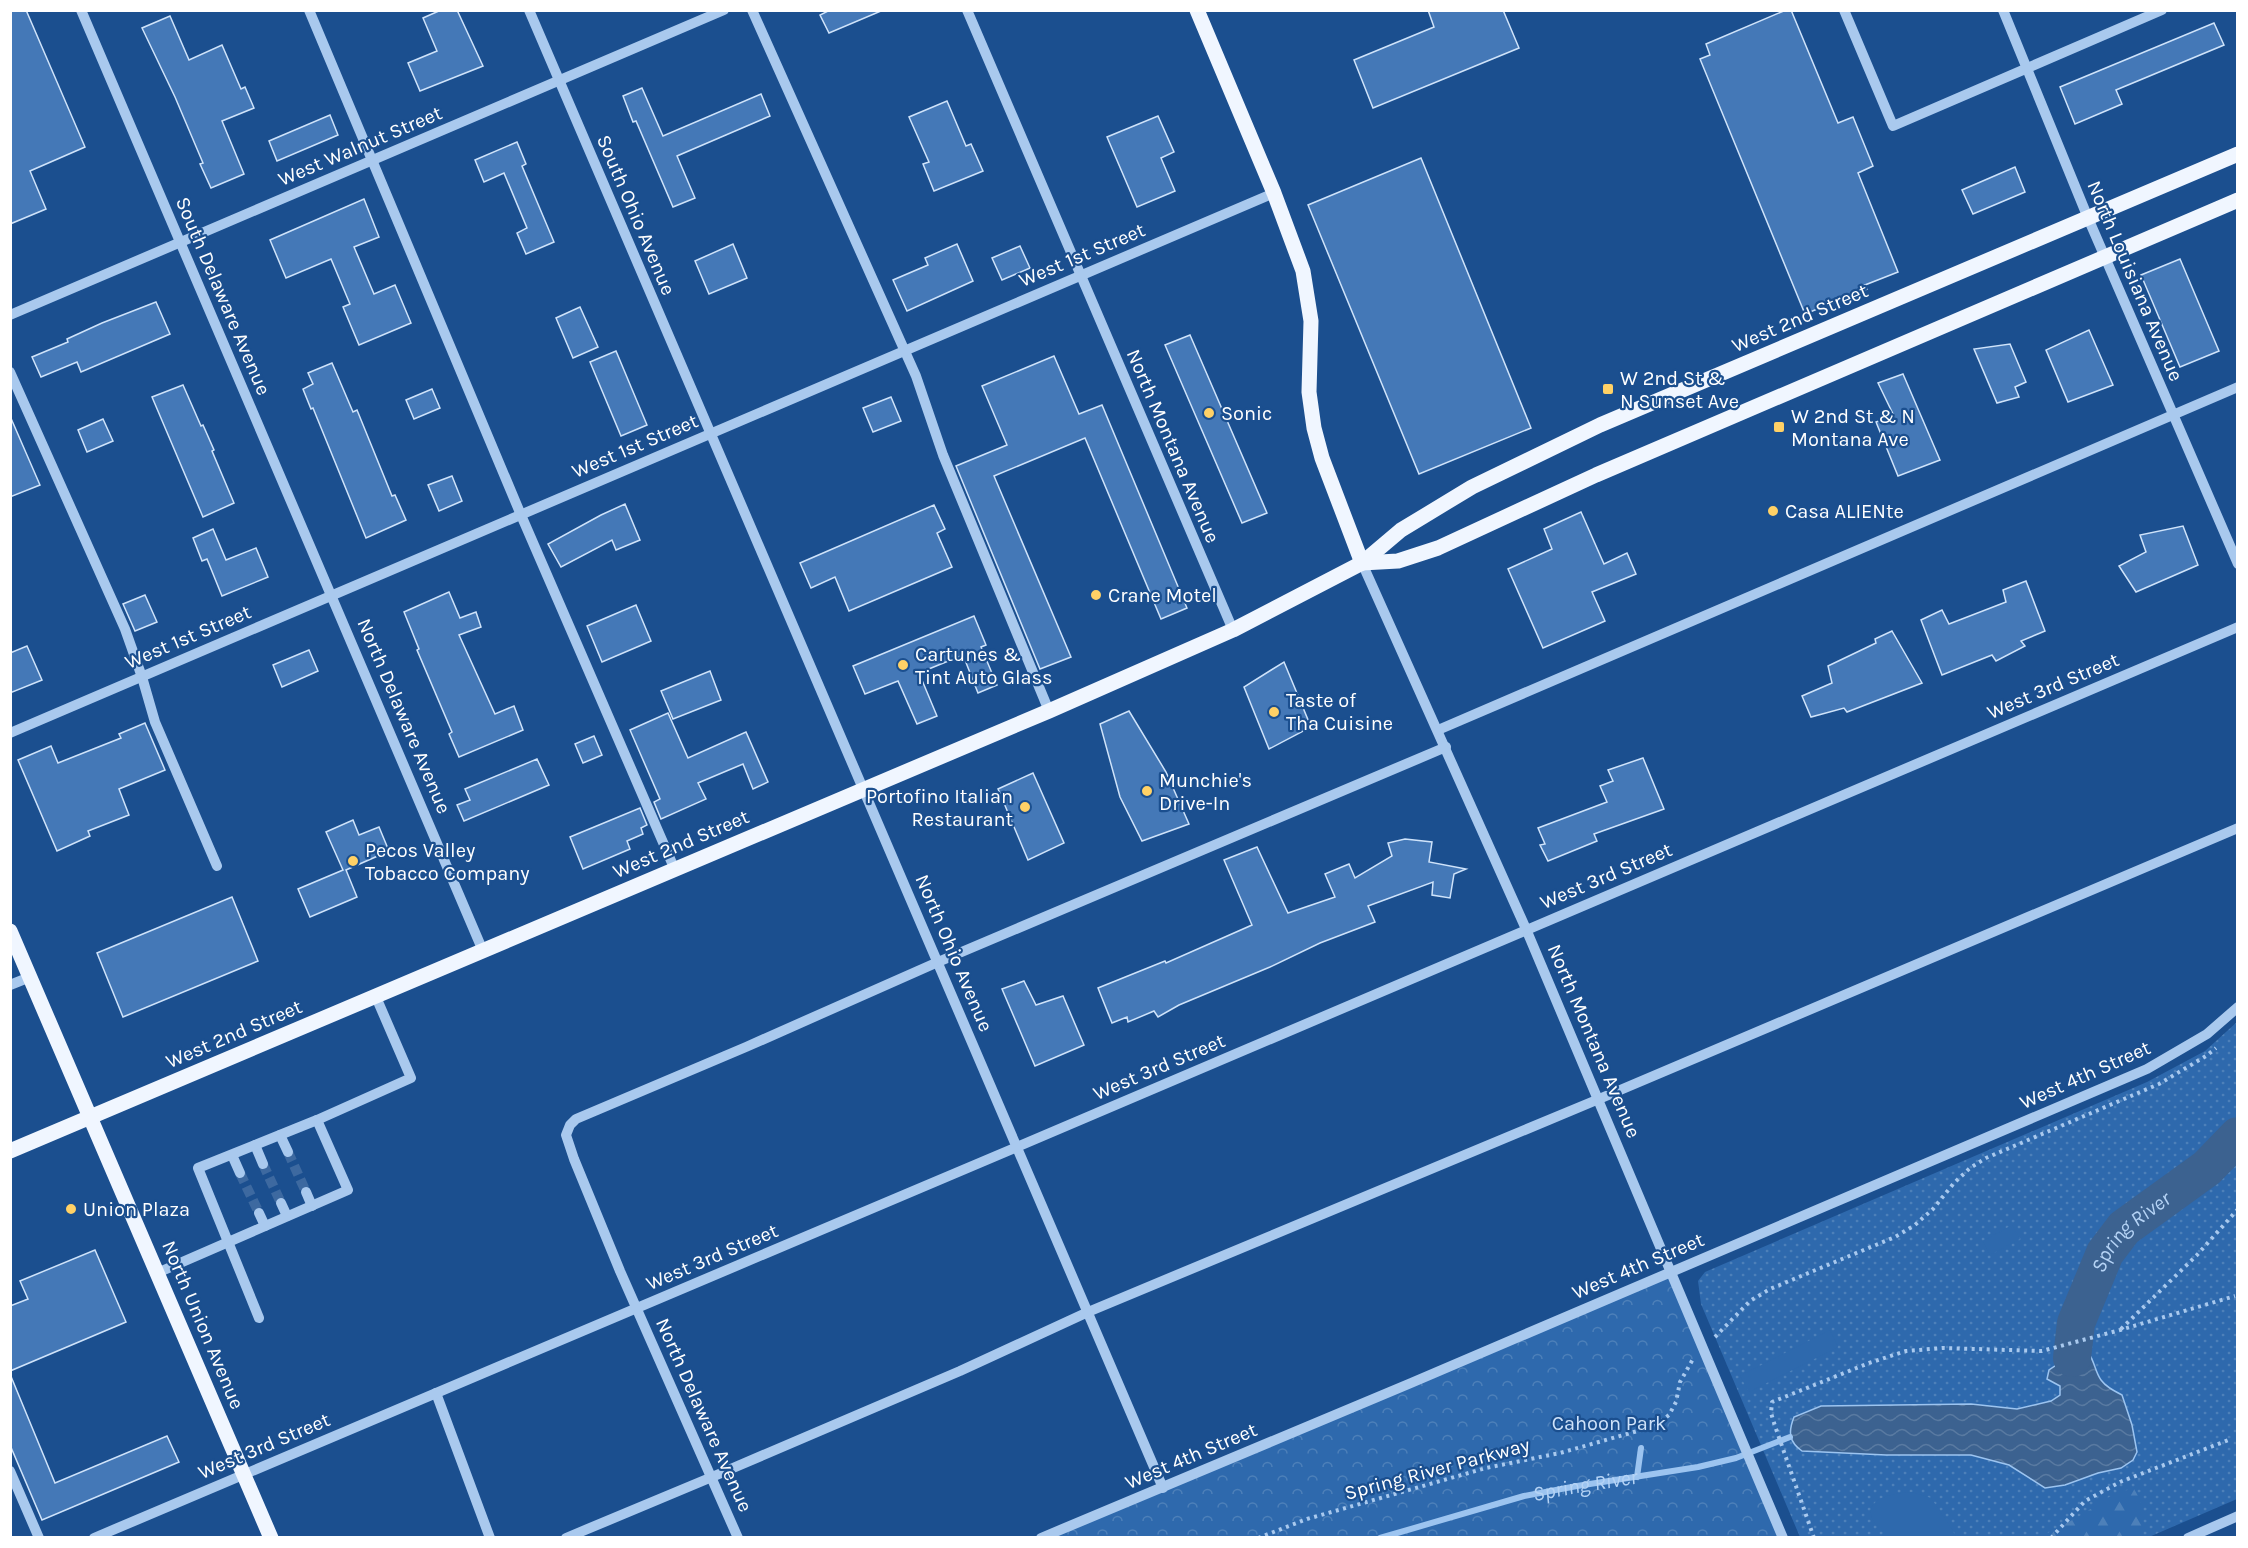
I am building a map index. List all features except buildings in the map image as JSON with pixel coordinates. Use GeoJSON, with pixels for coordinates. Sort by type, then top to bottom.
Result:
{"type":"FeatureCollection","features":[{"type":"Feature","properties":{"kind":"main road"},"geometry":{"type":"LineString","coordinates":[[1197,10],[1274,193],[1305,280],[1311,340],[1309,392],[1314,429],[1322,458],[1362,563]]}},
{"type":"Feature","properties":{"kind":"main road","name":"West 2nd Street"},"geometry":{"type":"LineString","coordinates":[[10,1151],[864,790],[1233,630],[1362,563],[1401,530],[1472,487],[1600,425],[2238,154]]}},
{"type":"Feature","properties":{"kind":"main road","name":"West 2nd Street"},"geometry":{"type":"LineString","coordinates":[[1362,563],[1398,561],[1438,548],[1596,475],[2238,200]]}},
{"type":"Feature","properties":{"kind":"main road","name":"North Union Avenue"},"geometry":{"type":"LineString","coordinates":[[10,931],[271,1538]]}},
{"type":"Feature","properties":{"kind":"street","name":"South Delaware Avenue"},"geometry":{"type":"LineString","coordinates":[[81,10],[333,595]]}},
{"type":"Feature","properties":{"kind":"street"},"geometry":{"type":"LineString","coordinates":[[309,10],[521,514],[675,870]]}},
{"type":"Feature","properties":{"kind":"street","name":"South Ohio Avenue"},"geometry":{"type":"LineString","coordinates":[[530,10],[710,434]]}},
{"type":"Feature","properties":{"kind":"street","name":"West Walnut Street"},"geometry":{"type":"LineString","coordinates":[[10,315],[724,10]]}},
{"type":"Feature","properties":{"kind":"street"},"geometry":{"type":"LineString","coordinates":[[752,10],[916,376],[943,455],[1049,711]]}},
{"type":"Feature","properties":{"kind":"street","name":"North Montana Avenue"},"geometry":{"type":"LineString","coordinates":[[966,10],[1233,630]]}},
{"type":"Feature","properties":{"kind":"street"},"geometry":{"type":"LineString","coordinates":[[1844,10],[1893,126],[2162,10]]}},
{"type":"Feature","properties":{"kind":"street","name":"North Louisiana Avenue"},"geometry":{"type":"LineString","coordinates":[[2002,10],[2088,218],[2238,564]]}},
{"type":"Feature","properties":{"kind":"street","name":"West 1st Street"},"geometry":{"type":"LineString","coordinates":[[10,733],[1274,193]]}},
{"type":"Feature","properties":{"kind":"street"},"geometry":{"type":"LineString","coordinates":[[10,372],[125,629],[155,722],[217,866]]}},
{"type":"Feature","properties":{"kind":"street"},"geometry":{"type":"LineString","coordinates":[[1438,730],[2238,387]]}},
{"type":"Feature","properties":{"kind":"street","name":"North Ohio Avenue"},"geometry":{"type":"LineString","coordinates":[[710,434],[1163,1488]]}},
{"type":"Feature","properties":{"kind":"street","name":"North Montana Avenue"},"geometry":{"type":"LineString","coordinates":[[1362,563],[1526,929],[1672,1270],[1783,1538]]}},
{"type":"Feature","properties":{"kind":"street","name":"North Delaware Avenue"},"geometry":{"type":"LineString","coordinates":[[333,595],[483,951]]}},
{"type":"Feature","properties":{"kind":"street","name":"West 3rd Street"},"geometry":{"type":"LineString","coordinates":[[94,1538],[2238,627]]}},
{"type":"Feature","properties":{"kind":"street","name":"North Delaware Avenue"},"geometry":{"type":"LineString","coordinates":[[738,1538],[620,1271],[574,1159],[566,1135],[570,1125],[588,1112],[1446,747]]}},
{"type":"Feature","properties":{"kind":"street"},"geometry":{"type":"LineString","coordinates":[[566,1538],[960,1371],[1088,1312],[1599,1099],[2238,828]]}},
{"type":"Feature","properties":{"kind":"street"},"geometry":{"type":"LineString","coordinates":[[10,985],[30,977]]}},
{"type":"Feature","properties":{"kind":"street"},"geometry":{"type":"LineString","coordinates":[[259,1318],[198,1168],[317,1120],[411,1078],[376,997]]}},
{"type":"Feature","properties":{"kind":"street","name":"West 4th Street"},"geometry":{"type":"LineString","coordinates":[[1041,1538],[1528,1334],[1672,1270],[2147,1069],[2207,1034],[2238,1007]]}},
{"type":"Feature","properties":{"kind":"street"},"geometry":{"type":"LineString","coordinates":[[157,1273],[348,1190],[317,1120]]}},
{"type":"Feature","properties":{"kind":"street"},"geometry":{"type":"LineString","coordinates":[[280,1135],[288,1152]]}},
{"type":"Feature","properties":{"kind":"street"},"geometry":{"type":"LineString","coordinates":[[255,1145],[263,1164]]}},
{"type":"Feature","properties":{"kind":"street"},"geometry":{"type":"LineString","coordinates":[[232,1155],[240,1173]]}},
{"type":"Feature","properties":{"kind":"street"},"geometry":{"type":"LineString","coordinates":[[306,1192],[312,1206]]}},
{"type":"Feature","properties":{"kind":"street"},"geometry":{"type":"LineString","coordinates":[[281,1203],[288,1216]]}},
{"type":"Feature","properties":{"kind":"street"},"geometry":{"type":"LineString","coordinates":[[259,1213],[265,1226]]}},
{"type":"Feature","properties":{"kind":"street"},"geometry":{"type":"LineString","coordinates":[[436,1393],[490,1538]]}},
{"type":"Feature","properties":{"kind":"street"},"geometry":{"type":"LineString","coordinates":[[10,1471],[39,1538]]}},
{"type":"Feature","properties":{"kind":"street"},"geometry":{"type":"LineString","coordinates":[[2188,1538],[2238,1516]]}},
{"type":"Feature","properties":{"kind":"path","name":"Spring River Parkway"},"geometry":{"type":"LineString","coordinates":[[1258,1538],[1308,1519],[1486,1468],[1560,1453],[1655,1426],[1669,1415],[1676,1402],[1680,1382],[1687,1368],[1750,1300],[1770,1289],[1895,1237],[1915,1225],[1934,1209],[1954,1183],[1970,1168],[1986,1158],[2159,1084],[2206,1056],[2222,1043]]}},
{"type":"Feature","properties":{"kind":"path"},"geometry":{"type":"LineString","coordinates":[[2120,1330],[2197,1255],[2238,1209]]}},
{"type":"Feature","properties":{"kind":"path"},"geometry":{"type":"LineString","coordinates":[[1814,1538],[1775,1426],[1772,1402],[1869,1363],[1906,1351],[1942,1348],[2042,1351],[2235,1296]]}},
{"type":"Feature","properties":{"kind":"path"},"geometry":{"type":"LineString","coordinates":[[2051,1538],[2085,1501],[2120,1482],[2231,1439]]}},
{"type":"Feature","properties":{"kind":"green space"},"geometry":{"type":"Polygon","coordinates":[[[2237,1022],[2237,1499],[2149,1537],[1800,1537],[1701,1304],[1698,1281],[1705,1272],[2147,1082],[2205,1051],[2237,1022]]]}},
{"type":"Feature","properties":{"kind":"green space"},"geometry":{"type":"Polygon","coordinates":[[[2012,1225],[2020,1239],[1990,1255],[1983,1241],[2012,1225]]]}},
{"type":"Feature","properties":{"kind":"green space","name":"Cahoon Park"},"geometry":{"type":"Polygon","coordinates":[[[1672,1270],[1781,1538],[1041,1538],[1672,1270]]]}},
{"type":"Feature","properties":{"kind":"green space"},"geometry":{"type":"Polygon","coordinates":[[[1830,1330],[1838,1347],[1749,1392],[1740,1376],[1830,1330]]]}},
{"type":"Feature","properties":{"kind":"green space"},"geometry":{"type":"Polygon","coordinates":[[[2134,1489],[2143,1513],[2138,1537],[2041,1537],[2113,1495],[2134,1489]]]}},
{"type":"Feature","properties":{"kind":"green space"},"geometry":{"type":"Polygon","coordinates":[[[1912,1492],[1931,1498],[1956,1537],[1890,1537],[1879,1528],[1873,1520],[1872,1506],[1890,1495],[1912,1492]]]}},
{"type":"Feature","properties":{"kind":"water"},"geometry":{"type":"Polygon","coordinates":[[[2088,1352],[2101,1380],[2122,1395],[2132,1425],[2137,1452],[2133,1460],[2121,1468],[2098,1473],[2065,1485],[2045,1488],[2009,1465],[1971,1455],[1886,1455],[1802,1451],[1792,1440],[1791,1427],[1794,1417],[1821,1406],[1971,1404],[2017,1409],[2051,1401],[2060,1395],[2060,1386],[2047,1379],[2049,1370],[2061,1362],[2088,1352]]]}},
{"type":"Feature","properties":{"kind":"waterway","name":"Spring River"},"geometry":{"type":"LineString","coordinates":[[2072,1358],[2076,1323],[2105,1253],[2124,1228],[2207,1168],[2238,1136]]}},
{"type":"Feature","properties":{"kind":"waterway","name":"Spring River"},"geometry":{"type":"LineString","coordinates":[[1380,1538],[1524,1496],[1698,1467],[1736,1458],[1790,1437]]}},
{"type":"Feature","properties":{"kind":"waterway"},"geometry":{"type":"LineString","coordinates":[[1637,1477],[1641,1448]]}},
{"type":"Feature","properties":{"kind":"tunnel"},"geometry":{"type":"LineString","coordinates":[[288,1152],[306,1192]]}},
{"type":"Feature","properties":{"kind":"tunnel"},"geometry":{"type":"LineString","coordinates":[[263,1164],[281,1203]]}},
{"type":"Feature","properties":{"kind":"tunnel"},"geometry":{"type":"LineString","coordinates":[[240,1173],[259,1213]]}},
{"type":"Feature","properties":{"kind":"place","name":"W 2nd St & N Sunset Ave"},"geometry":{"type":"Point","coordinates":[1608,389]}},
{"type":"Feature","properties":{"kind":"place","name":"Sonic"},"geometry":{"type":"Point","coordinates":[1209,413]}},
{"type":"Feature","properties":{"kind":"place","name":"W 2nd St & N Montana Ave"},"geometry":{"type":"Point","coordinates":[1779,427]}},
{"type":"Feature","properties":{"kind":"place","name":"Casa ALIENte"},"geometry":{"type":"Point","coordinates":[1773,511]}},
{"type":"Feature","properties":{"kind":"place","name":"Crane Motel"},"geometry":{"type":"Point","coordinates":[1096,595]}},
{"type":"Feature","properties":{"kind":"place","name":"Cartunes & Tint Auto Glass"},"geometry":{"type":"Point","coordinates":[903,665]}},
{"type":"Feature","properties":{"kind":"place","name":"Taste of Tha Cuisine"},"geometry":{"type":"Point","coordinates":[1274,712]}},
{"type":"Feature","properties":{"kind":"place","name":"Munchie's Drive-In"},"geometry":{"type":"Point","coordinates":[1147,791]}},
{"type":"Feature","properties":{"kind":"place","name":"Portofino Italian Restaurant"},"geometry":{"type":"Point","coordinates":[1025,807]}},
{"type":"Feature","properties":{"kind":"place","name":"Pecos Valley Tobacco Company"},"geometry":{"type":"Point","coordinates":[353,861]}},
{"type":"Feature","properties":{"kind":"place","name":"Union Plaza"},"geometry":{"type":"Point","coordinates":[71,1209]}}]}
